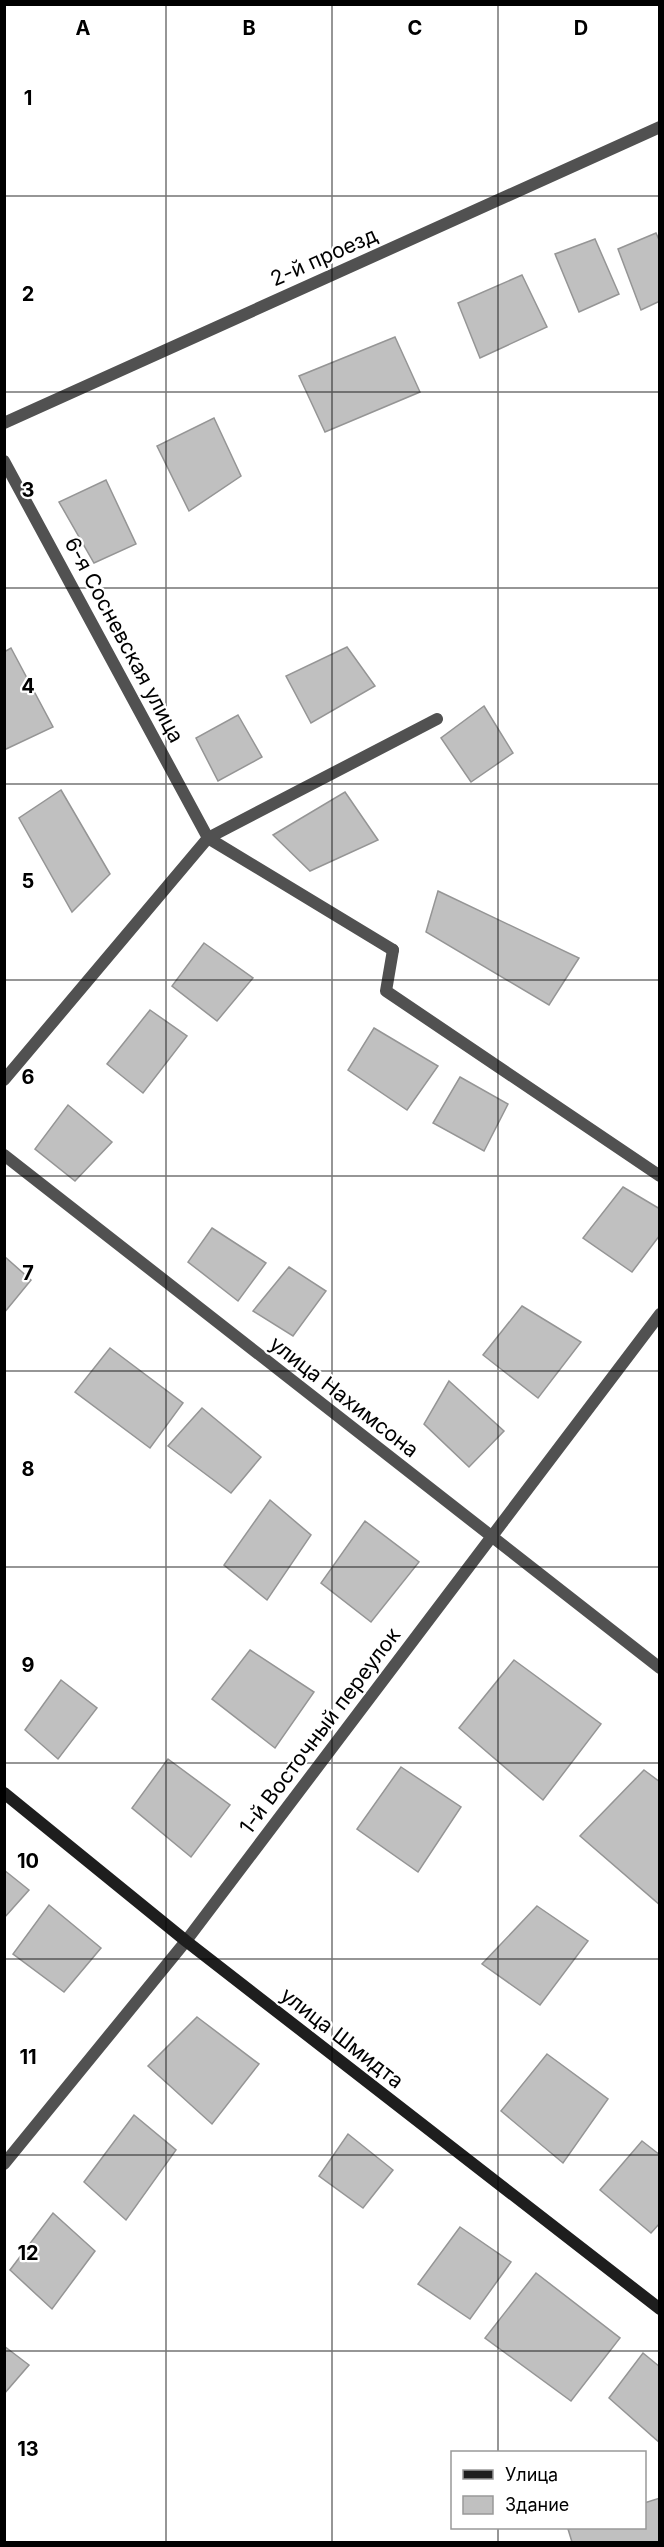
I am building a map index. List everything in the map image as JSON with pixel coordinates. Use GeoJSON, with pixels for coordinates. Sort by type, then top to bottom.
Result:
{"type":"FeatureCollection","features":[{"type":"Feature","properties":{"kind":"main road","name":"улица Шмидта"},"geometry":{"type":"LineString","coordinates":[[4,1792],[186,1941],[660,2309]]}},
{"type":"Feature","properties":{"kind":"street","name":"2-й проезд"},"geometry":{"type":"LineString","coordinates":[[4,423],[660,127]]}},
{"type":"Feature","properties":{"kind":"street","name":"6-я Сосневская улица"},"geometry":{"type":"LineString","coordinates":[[4,461],[208,838]]}},
{"type":"Feature","properties":{"kind":"street"},"geometry":{"type":"LineString","coordinates":[[4,1080],[208,838],[437,719]]}},
{"type":"Feature","properties":{"kind":"street"},"geometry":{"type":"LineString","coordinates":[[208,838],[393,950],[386,991],[660,1176]]}},
{"type":"Feature","properties":{"kind":"street","name":"улица Нахимсона"},"geometry":{"type":"LineString","coordinates":[[4,1155],[660,1668]]}},
{"type":"Feature","properties":{"kind":"street","name":"1-й Восточный переулок"},"geometry":{"type":"LineString","coordinates":[[4,2164],[186,1941],[660,1314]]}},
{"type":"Feature","properties":{"kind":"building"},"geometry":{"type":"Polygon","coordinates":[[[656,233],[660,242],[660,301],[641,310],[618,249],[656,233]]]}},
{"type":"Feature","properties":{"kind":"building"},"geometry":{"type":"Polygon","coordinates":[[[595,239],[619,294],[579,312],[555,254],[595,239]]]}},
{"type":"Feature","properties":{"kind":"building"},"geometry":{"type":"Polygon","coordinates":[[[522,275],[547,327],[480,358],[458,303],[522,275]]]}},
{"type":"Feature","properties":{"kind":"building"},"geometry":{"type":"Polygon","coordinates":[[[395,337],[420,392],[325,432],[299,376],[395,337]]]}},
{"type":"Feature","properties":{"kind":"building"},"geometry":{"type":"Polygon","coordinates":[[[214,418],[241,476],[189,511],[157,446],[214,418]]]}},
{"type":"Feature","properties":{"kind":"building"},"geometry":{"type":"Polygon","coordinates":[[[106,480],[136,544],[94,563],[59,502],[106,480]]]}},
{"type":"Feature","properties":{"kind":"building"},"geometry":{"type":"Polygon","coordinates":[[[347,647],[375,686],[311,723],[286,676],[347,647]]]}},
{"type":"Feature","properties":{"kind":"building"},"geometry":{"type":"Polygon","coordinates":[[[11,648],[53,727],[4,750],[4,652],[11,648]]]}},
{"type":"Feature","properties":{"kind":"building"},"geometry":{"type":"Polygon","coordinates":[[[484,706],[513,753],[471,782],[441,738],[484,706]]]}},
{"type":"Feature","properties":{"kind":"building"},"geometry":{"type":"Polygon","coordinates":[[[238,715],[262,757],[218,781],[196,738],[238,715]]]}},
{"type":"Feature","properties":{"kind":"building"},"geometry":{"type":"Polygon","coordinates":[[[61,790],[110,874],[72,912],[19,818],[61,790]]]}},
{"type":"Feature","properties":{"kind":"building"},"geometry":{"type":"Polygon","coordinates":[[[345,792],[378,840],[310,871],[273,835],[345,792]]]}},
{"type":"Feature","properties":{"kind":"building"},"geometry":{"type":"Polygon","coordinates":[[[438,891],[579,958],[549,1005],[426,932],[438,891]]]}},
{"type":"Feature","properties":{"kind":"building"},"geometry":{"type":"Polygon","coordinates":[[[204,943],[253,978],[217,1021],[172,986],[204,943]]]}},
{"type":"Feature","properties":{"kind":"building"},"geometry":{"type":"Polygon","coordinates":[[[150,1010],[187,1036],[143,1093],[107,1064],[150,1010]]]}},
{"type":"Feature","properties":{"kind":"building"},"geometry":{"type":"Polygon","coordinates":[[[374,1028],[438,1066],[407,1110],[348,1070],[374,1028]]]}},
{"type":"Feature","properties":{"kind":"building"},"geometry":{"type":"Polygon","coordinates":[[[460,1077],[508,1104],[484,1151],[433,1123],[460,1077]]]}},
{"type":"Feature","properties":{"kind":"building"},"geometry":{"type":"Polygon","coordinates":[[[68,1105],[112,1142],[75,1181],[35,1149],[68,1105]]]}},
{"type":"Feature","properties":{"kind":"building"},"geometry":{"type":"Polygon","coordinates":[[[623,1187],[660,1209],[660,1235],[632,1272],[583,1238],[623,1187]]]}},
{"type":"Feature","properties":{"kind":"building"},"geometry":{"type":"Polygon","coordinates":[[[212,1228],[266,1263],[238,1301],[188,1262],[212,1228]]]}},
{"type":"Feature","properties":{"kind":"building"},"geometry":{"type":"Polygon","coordinates":[[[4,1256],[31,1280],[4,1313],[4,1256]]]}},
{"type":"Feature","properties":{"kind":"building"},"geometry":{"type":"Polygon","coordinates":[[[289,1267],[326,1291],[293,1336],[253,1311],[289,1267]]]}},
{"type":"Feature","properties":{"kind":"building"},"geometry":{"type":"Polygon","coordinates":[[[522,1306],[581,1342],[538,1398],[483,1355],[522,1306]]]}},
{"type":"Feature","properties":{"kind":"building"},"geometry":{"type":"Polygon","coordinates":[[[110,1348],[183,1403],[150,1448],[75,1392],[110,1348]]]}},
{"type":"Feature","properties":{"kind":"building"},"geometry":{"type":"Polygon","coordinates":[[[449,1381],[504,1431],[469,1467],[424,1424],[449,1381]]]}},
{"type":"Feature","properties":{"kind":"building"},"geometry":{"type":"Polygon","coordinates":[[[202,1408],[261,1457],[231,1493],[168,1446],[202,1408]]]}},
{"type":"Feature","properties":{"kind":"building"},"geometry":{"type":"Polygon","coordinates":[[[270,1500],[311,1535],[267,1600],[224,1565],[270,1500]]]}},
{"type":"Feature","properties":{"kind":"building"},"geometry":{"type":"Polygon","coordinates":[[[365,1521],[419,1562],[371,1622],[321,1583],[365,1521]]]}},
{"type":"Feature","properties":{"kind":"building"},"geometry":{"type":"Polygon","coordinates":[[[250,1650],[314,1692],[275,1748],[212,1699],[250,1650]]]}},
{"type":"Feature","properties":{"kind":"building"},"geometry":{"type":"Polygon","coordinates":[[[514,1660],[601,1724],[543,1800],[459,1728],[514,1660]]]}},
{"type":"Feature","properties":{"kind":"building"},"geometry":{"type":"Polygon","coordinates":[[[61,1680],[97,1708],[58,1759],[25,1730],[61,1680]]]}},
{"type":"Feature","properties":{"kind":"building"},"geometry":{"type":"Polygon","coordinates":[[[168,1759],[230,1805],[191,1857],[132,1808],[168,1759]]]}},
{"type":"Feature","properties":{"kind":"building"},"geometry":{"type":"Polygon","coordinates":[[[401,1767],[461,1807],[418,1872],[357,1829],[401,1767]]]}},
{"type":"Feature","properties":{"kind":"building"},"geometry":{"type":"Polygon","coordinates":[[[644,1770],[660,1782],[660,1905],[580,1836],[644,1770]]]}},
{"type":"Feature","properties":{"kind":"building"},"geometry":{"type":"Polygon","coordinates":[[[4,1870],[29,1890],[4,1918],[4,1870]]]}},
{"type":"Feature","properties":{"kind":"building"},"geometry":{"type":"Polygon","coordinates":[[[49,1905],[101,1948],[64,1992],[13,1954],[49,1905]]]}},
{"type":"Feature","properties":{"kind":"building"},"geometry":{"type":"Polygon","coordinates":[[[537,1906],[588,1941],[540,2005],[482,1964],[537,1906]]]}},
{"type":"Feature","properties":{"kind":"building"},"geometry":{"type":"Polygon","coordinates":[[[197,2017],[259,2064],[212,2124],[148,2066],[197,2017]]]}},
{"type":"Feature","properties":{"kind":"building"},"geometry":{"type":"Polygon","coordinates":[[[547,2054],[608,2099],[563,2163],[501,2111],[547,2054]]]}},
{"type":"Feature","properties":{"kind":"building"},"geometry":{"type":"Polygon","coordinates":[[[134,2115],[176,2150],[126,2220],[84,2182],[134,2115]]]}},
{"type":"Feature","properties":{"kind":"building"},"geometry":{"type":"Polygon","coordinates":[[[348,2134],[393,2170],[363,2208],[319,2176],[348,2134]]]}},
{"type":"Feature","properties":{"kind":"building"},"geometry":{"type":"Polygon","coordinates":[[[642,2141],[660,2155],[660,2223],[651,2233],[600,2190],[642,2141]]]}},
{"type":"Feature","properties":{"kind":"building"},"geometry":{"type":"Polygon","coordinates":[[[53,2213],[95,2251],[52,2309],[10,2270],[53,2213]]]}},
{"type":"Feature","properties":{"kind":"building"},"geometry":{"type":"Polygon","coordinates":[[[460,2227],[511,2262],[470,2319],[418,2284],[460,2227]]]}},
{"type":"Feature","properties":{"kind":"building"},"geometry":{"type":"Polygon","coordinates":[[[536,2273],[620,2338],[571,2401],[485,2338],[536,2273]]]}},
{"type":"Feature","properties":{"kind":"building"},"geometry":{"type":"Polygon","coordinates":[[[4,2346],[29,2365],[4,2394],[4,2346]]]}},
{"type":"Feature","properties":{"kind":"building"},"geometry":{"type":"Polygon","coordinates":[[[643,2353],[660,2367],[660,2443],[609,2398],[643,2353]]]}},
{"type":"Feature","properties":{"kind":"building"},"geometry":{"type":"Polygon","coordinates":[[[660,2498],[660,2542],[572,2542],[568,2529],[646,2529],[646,2502],[660,2498]]]}}]}
